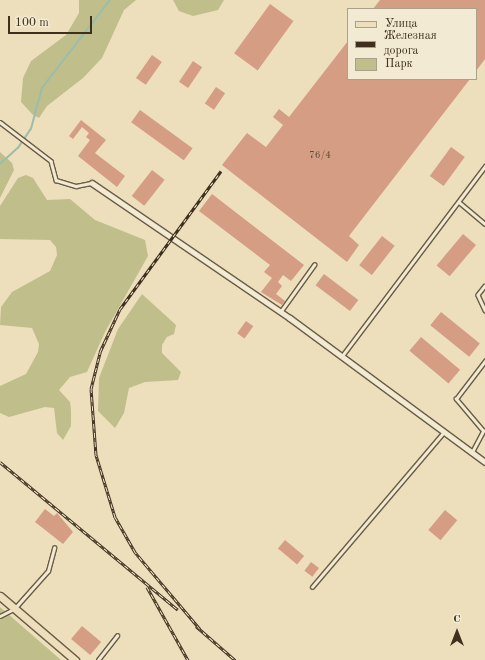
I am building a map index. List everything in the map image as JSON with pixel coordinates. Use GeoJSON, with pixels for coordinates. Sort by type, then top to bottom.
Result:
{"type":"FeatureCollection","features":[{"type":"Feature","properties":{"kind":"main road"},"geometry":{"type":"LineString","coordinates":[[0,596],[74,660]]}},
{"type":"Feature","properties":{"kind":"street"},"geometry":{"type":"LineString","coordinates":[[92,183],[342,356],[485,462]]}},
{"type":"Feature","properties":{"kind":"lane"},"geometry":{"type":"LineString","coordinates":[[0,122],[51,161],[56,180],[76,186],[92,183]]}},
{"type":"Feature","properties":{"kind":"lane"},"geometry":{"type":"LineString","coordinates":[[342,356],[485,166]]}},
{"type":"Feature","properties":{"kind":"lane"},"geometry":{"type":"LineString","coordinates":[[459,202],[485,224]]}},
{"type":"Feature","properties":{"kind":"lane"},"geometry":{"type":"LineString","coordinates":[[280,312],[314,265]]}},
{"type":"Feature","properties":{"kind":"lane"},"geometry":{"type":"LineString","coordinates":[[485,286],[478,295],[485,310]]}},
{"type":"Feature","properties":{"kind":"lane"},"geometry":{"type":"LineString","coordinates":[[472,452],[483,431],[456,399],[485,361]]}},
{"type":"Feature","properties":{"kind":"lane"},"geometry":{"type":"LineString","coordinates":[[312,587],[444,432]]}},
{"type":"Feature","properties":{"kind":"lane"},"geometry":{"type":"LineString","coordinates":[[0,616],[14,609],[48,571],[54,548]]}},
{"type":"Feature","properties":{"kind":"lane"},"geometry":{"type":"LineString","coordinates":[[98,660],[117,636]]}},
{"type":"Feature","properties":{"kind":"green space"},"geometry":{"type":"Polygon","coordinates":[[[79,0],[136,0],[124,10],[102,58],[83,78],[47,106],[39,118],[33,115],[21,102],[23,78],[31,61],[66,35],[79,13],[79,0]]]}},
{"type":"Feature","properties":{"kind":"green space"},"geometry":{"type":"Polygon","coordinates":[[[173,0],[224,0],[218,10],[193,16],[179,11],[173,0]]]}},
{"type":"Feature","properties":{"kind":"green space"},"geometry":{"type":"Polygon","coordinates":[[[0,152],[12,163],[14,170],[0,198],[0,152]]]}},
{"type":"Feature","properties":{"kind":"green space"},"geometry":{"type":"Polygon","coordinates":[[[26,175],[33,178],[47,200],[70,199],[95,220],[145,240],[148,256],[105,332],[87,372],[70,377],[59,390],[70,402],[71,410],[71,426],[63,440],[57,433],[54,408],[45,407],[9,417],[0,413],[0,386],[26,374],[38,352],[39,344],[32,328],[0,325],[1,307],[12,292],[50,271],[57,255],[56,247],[50,240],[0,239],[0,206],[18,178],[26,175]]]}},
{"type":"Feature","properties":{"kind":"green space"},"geometry":{"type":"Polygon","coordinates":[[[142,294],[176,325],[174,334],[167,337],[162,345],[162,353],[181,372],[178,380],[145,382],[129,388],[124,413],[115,428],[98,411],[99,378],[118,329],[142,294]]]}},
{"type":"Feature","properties":{"kind":"green space"},"geometry":{"type":"Polygon","coordinates":[[[0,607],[61,660],[0,660],[0,607]]]}},
{"type":"Feature","properties":{"kind":"building"},"geometry":{"type":"Polygon","coordinates":[[[380,0],[485,0],[485,59],[477,70],[477,8],[374,8],[380,0]]]}},
{"type":"Feature","properties":{"kind":"building"},"geometry":{"type":"Polygon","coordinates":[[[270,4],[293,21],[258,70],[234,53],[270,4]]]}},
{"type":"Feature","properties":{"kind":"building"},"geometry":{"type":"Polygon","coordinates":[[[347,42],[347,80],[469,80],[349,236],[359,245],[347,262],[222,165],[247,133],[266,147],[283,125],[273,117],[279,109],[289,117],[347,42]]]}},
{"type":"Feature","properties":{"kind":"building"},"geometry":{"type":"Polygon","coordinates":[[[152,55],[162,62],[146,85],[136,78],[152,55]]]}},
{"type":"Feature","properties":{"kind":"building"},"geometry":{"type":"Polygon","coordinates":[[[193,61],[202,67],[188,88],[179,82],[193,61]]]}},
{"type":"Feature","properties":{"kind":"building"},"geometry":{"type":"Polygon","coordinates":[[[216,87],[225,93],[214,110],[205,104],[216,87]]]}},
{"type":"Feature","properties":{"kind":"building"},"geometry":{"type":"Polygon","coordinates":[[[140,110],[193,148],[184,160],[131,122],[140,110]]]}},
{"type":"Feature","properties":{"kind":"building"},"geometry":{"type":"Polygon","coordinates":[[[81,120],[106,140],[95,153],[125,176],[117,187],[78,156],[90,140],[86,137],[89,133],[82,127],[73,139],[69,136],[81,120]]]}},
{"type":"Feature","properties":{"kind":"building"},"geometry":{"type":"Polygon","coordinates":[[[451,147],[465,157],[444,186],[430,176],[451,147]]]}},
{"type":"Feature","properties":{"kind":"building"},"geometry":{"type":"Polygon","coordinates":[[[152,170],[165,180],[144,206],[132,196],[152,170]]]}},
{"type":"Feature","properties":{"kind":"building"},"geometry":{"type":"Polygon","coordinates":[[[212,194],[304,265],[291,281],[283,275],[278,282],[282,286],[276,294],[285,301],[282,305],[261,292],[272,278],[264,272],[270,265],[199,211],[212,194]]]}},
{"type":"Feature","properties":{"kind":"building"},"geometry":{"type":"Polygon","coordinates":[[[463,234],[476,245],[450,276],[437,265],[463,234]]]}},
{"type":"Feature","properties":{"kind":"building"},"geometry":{"type":"Polygon","coordinates":[[[382,236],[395,246],[372,275],[359,265],[382,236]]]}},
{"type":"Feature","properties":{"kind":"building"},"geometry":{"type":"Polygon","coordinates":[[[324,274],[358,300],[350,311],[316,285],[324,274]]]}},
{"type":"Feature","properties":{"kind":"building"},"geometry":{"type":"Polygon","coordinates":[[[441,312],[480,343],[469,357],[430,325],[441,312]]]}},
{"type":"Feature","properties":{"kind":"building"},"geometry":{"type":"Polygon","coordinates":[[[246,321],[253,326],[244,338],[237,333],[246,321]]]}},
{"type":"Feature","properties":{"kind":"building"},"geometry":{"type":"Polygon","coordinates":[[[421,337],[460,370],[448,384],[409,351],[421,337]]]}},
{"type":"Feature","properties":{"kind":"building"},"geometry":{"type":"Polygon","coordinates":[[[45,509],[54,516],[57,513],[73,532],[63,544],[35,522],[45,509]]]}},
{"type":"Feature","properties":{"kind":"building"},"geometry":{"type":"Polygon","coordinates":[[[445,510],[457,520],[441,540],[428,530],[445,510]]]}},
{"type":"Feature","properties":{"kind":"building"},"geometry":{"type":"Polygon","coordinates":[[[285,540],[304,556],[297,564],[278,548],[285,540]]]}},
{"type":"Feature","properties":{"kind":"building"},"geometry":{"type":"Polygon","coordinates":[[[311,562],[319,568],[312,577],[304,571],[311,562]]]}},
{"type":"Feature","properties":{"kind":"building"},"geometry":{"type":"Polygon","coordinates":[[[82,626],[101,642],[90,655],[71,639],[82,626]]]}},
{"type":"Feature","properties":{"kind":"waterway"},"geometry":{"type":"LineString","coordinates":[[0,164],[18,148],[31,129],[42,88],[110,0]]}},
{"type":"Feature","properties":{"kind":"railway"},"geometry":{"type":"LineString","coordinates":[[200,629],[135,552],[115,517],[96,455],[91,389],[100,352],[120,309],[221,171]]}},
{"type":"Feature","properties":{"kind":"railway"},"geometry":{"type":"LineString","coordinates":[[0,462],[178,610]]}},
{"type":"Feature","properties":{"kind":"railway"},"geometry":{"type":"LineString","coordinates":[[147,587],[188,660]]}},
{"type":"Feature","properties":{"kind":"railway"},"geometry":{"type":"LineString","coordinates":[[196,626],[235,660]]}}]}
